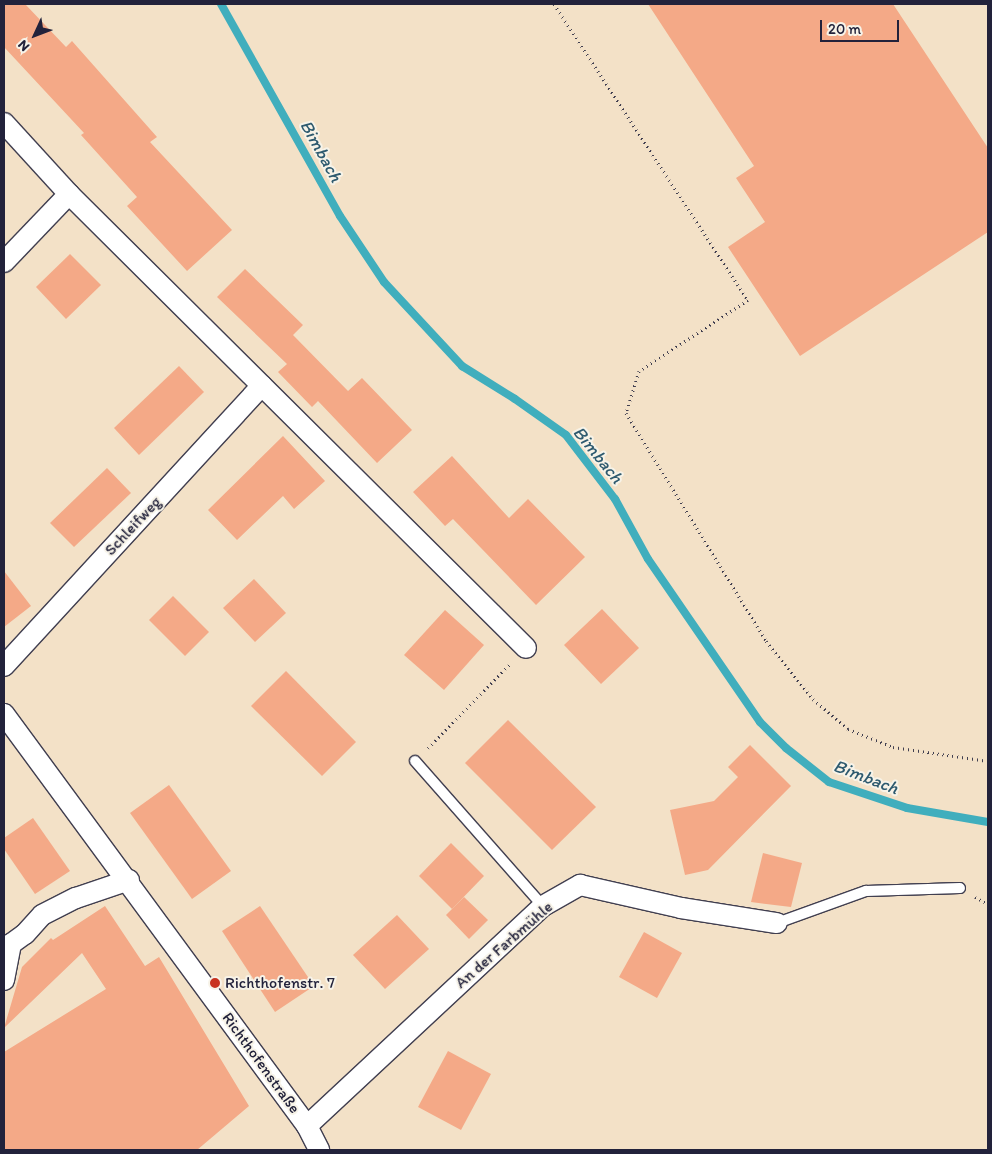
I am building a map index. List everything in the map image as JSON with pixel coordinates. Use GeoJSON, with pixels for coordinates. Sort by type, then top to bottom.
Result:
{"type":"FeatureCollection","features":[{"type":"Feature","properties":{"kind":"street"},"geometry":{"type":"LineString","coordinates":[[4,123],[70,194],[526,648]]}},
{"type":"Feature","properties":{"kind":"street"},"geometry":{"type":"LineString","coordinates":[[4,262],[70,194]]}},
{"type":"Feature","properties":{"kind":"street","name":"Schleifweg"},"geometry":{"type":"LineString","coordinates":[[4,666],[262,385]]}},
{"type":"Feature","properties":{"kind":"street","name":"Richthofenstraße"},"geometry":{"type":"LineString","coordinates":[[4,714],[128,880],[307,1126],[319,1150]]}},
{"type":"Feature","properties":{"kind":"street"},"geometry":{"type":"LineString","coordinates":[[4,980],[6,949],[25,934],[42,915],[76,898],[128,880]]}},
{"type":"Feature","properties":{"kind":"street","name":"An der Farbmühle"},"geometry":{"type":"LineString","coordinates":[[307,1126],[543,906],[580,885],[681,908],[777,923]]}},
{"type":"Feature","properties":{"kind":"lane"},"geometry":{"type":"LineString","coordinates":[[415,761],[543,906]]}},
{"type":"Feature","properties":{"kind":"lane"},"geometry":{"type":"LineString","coordinates":[[777,923],[866,891],[960,888]]}},
{"type":"Feature","properties":{"kind":"path"},"geometry":{"type":"LineString","coordinates":[[554,4],[748,300],[639,371],[626,413],[766,641],[813,699],[848,729],[893,747],[988,761]]}},
{"type":"Feature","properties":{"kind":"path"},"geometry":{"type":"LineString","coordinates":[[415,761],[526,648]]}},
{"type":"Feature","properties":{"kind":"building"},"geometry":{"type":"Polygon","coordinates":[[[4,4],[25,4],[66,47],[72,41],[157,137],[150,142],[232,230],[187,271],[127,206],[137,197],[81,135],[84,133],[4,47],[4,4]]]}},
{"type":"Feature","properties":{"kind":"building"},"geometry":{"type":"Polygon","coordinates":[[[648,4],[893,4],[988,148],[988,232],[800,356],[728,247],[765,222],[736,178],[754,166],[648,4]]]}},
{"type":"Feature","properties":{"kind":"building"},"geometry":{"type":"Polygon","coordinates":[[[70,254],[101,285],[66,319],[36,287],[70,254]]]}},
{"type":"Feature","properties":{"kind":"building"},"geometry":{"type":"Polygon","coordinates":[[[245,269],[303,325],[293,335],[348,391],[362,378],[412,430],[377,463],[318,401],[312,407],[278,372],[287,364],[217,297],[245,269]]]}},
{"type":"Feature","properties":{"kind":"building"},"geometry":{"type":"Polygon","coordinates":[[[179,366],[204,392],[139,455],[114,428],[179,366]]]}},
{"type":"Feature","properties":{"kind":"building"},"geometry":{"type":"Polygon","coordinates":[[[283,436],[325,481],[294,509],[283,496],[237,540],[208,510],[283,436]]]}},
{"type":"Feature","properties":{"kind":"building"},"geometry":{"type":"Polygon","coordinates":[[[452,456],[509,518],[528,499],[585,557],[536,605],[453,519],[445,526],[413,492],[452,456]]]}},
{"type":"Feature","properties":{"kind":"building"},"geometry":{"type":"Polygon","coordinates":[[[107,468],[131,493],[74,547],[50,523],[107,468]]]}},
{"type":"Feature","properties":{"kind":"building"},"geometry":{"type":"Polygon","coordinates":[[[4,571],[31,606],[4,627],[4,571]]]}},
{"type":"Feature","properties":{"kind":"building"},"geometry":{"type":"Polygon","coordinates":[[[254,579],[286,613],[255,642],[223,608],[254,579]]]}},
{"type":"Feature","properties":{"kind":"building"},"geometry":{"type":"Polygon","coordinates":[[[173,596],[209,632],[185,656],[149,620],[173,596]]]}},
{"type":"Feature","properties":{"kind":"building"},"geometry":{"type":"Polygon","coordinates":[[[602,609],[639,648],[601,684],[564,645],[602,609]]]}},
{"type":"Feature","properties":{"kind":"building"},"geometry":{"type":"Polygon","coordinates":[[[445,610],[484,645],[444,690],[404,655],[445,610]]]}},
{"type":"Feature","properties":{"kind":"building"},"geometry":{"type":"Polygon","coordinates":[[[286,671],[356,742],[322,776],[251,706],[286,671]]]}},
{"type":"Feature","properties":{"kind":"building"},"geometry":{"type":"Polygon","coordinates":[[[508,720],[596,807],[552,850],[465,763],[508,720]]]}},
{"type":"Feature","properties":{"kind":"building"},"geometry":{"type":"Polygon","coordinates":[[[750,745],[791,786],[708,870],[685,875],[670,810],[714,801],[738,777],[728,767],[750,745]]]}},
{"type":"Feature","properties":{"kind":"building"},"geometry":{"type":"Polygon","coordinates":[[[169,785],[231,871],[192,899],[130,813],[169,785]]]}},
{"type":"Feature","properties":{"kind":"building"},"geometry":{"type":"Polygon","coordinates":[[[33,818],[70,871],[35,894],[4,849],[4,838],[33,818]]]}},
{"type":"Feature","properties":{"kind":"building"},"geometry":{"type":"Polygon","coordinates":[[[451,843],[484,876],[452,909],[419,876],[451,843]]]}},
{"type":"Feature","properties":{"kind":"building"},"geometry":{"type":"Polygon","coordinates":[[[763,853],[802,863],[791,907],[751,902],[763,853]]]}},
{"type":"Feature","properties":{"kind":"building"},"geometry":{"type":"Polygon","coordinates":[[[464,897],[488,920],[469,939],[446,915],[464,897]]]}},
{"type":"Feature","properties":{"kind":"building"},"geometry":{"type":"Polygon","coordinates":[[[105,906],[145,966],[159,957],[249,1106],[197,1150],[4,1150],[4,1052],[106,989],[82,953],[4,1028],[22,967],[51,938],[53,940],[105,906]]]}},
{"type":"Feature","properties":{"kind":"building"},"geometry":{"type":"Polygon","coordinates":[[[260,906],[314,986],[275,1012],[222,931],[260,906]]]}},
{"type":"Feature","properties":{"kind":"building"},"geometry":{"type":"Polygon","coordinates":[[[397,915],[429,949],[385,989],[353,955],[397,915]]]}},
{"type":"Feature","properties":{"kind":"building"},"geometry":{"type":"Polygon","coordinates":[[[644,932],[682,953],[657,998],[619,977],[644,932]]]}},
{"type":"Feature","properties":{"kind":"building"},"geometry":{"type":"Polygon","coordinates":[[[448,1051],[491,1074],[461,1130],[418,1107],[448,1051]]]}},
{"type":"Feature","properties":{"kind":"waterway","name":"Bimbach"},"geometry":{"type":"LineString","coordinates":[[221,4],[340,216],[384,282],[462,366],[515,399],[566,435],[615,499],[648,559],[760,722],[786,748],[829,782],[907,808],[988,822]]}},
{"type":"Feature","properties":{"kind":"place","name":"Richthofenstr. 7"},"geometry":{"type":"Point","coordinates":[215,983]}}]}
